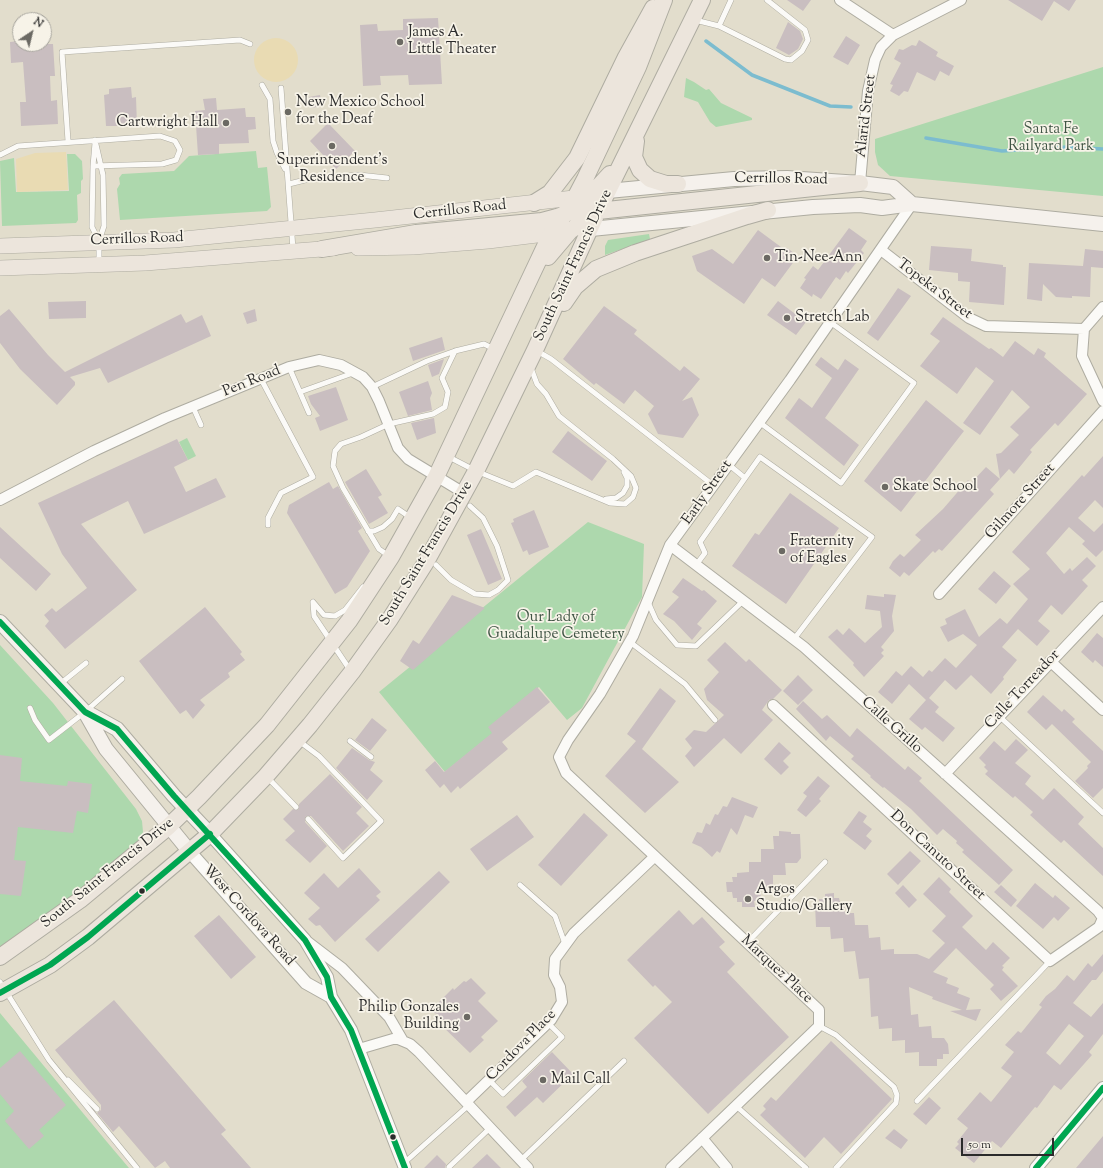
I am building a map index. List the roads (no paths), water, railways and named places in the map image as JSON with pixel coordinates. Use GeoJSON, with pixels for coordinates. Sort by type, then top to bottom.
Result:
{"type":"FeatureCollection","features":[{"type":"Feature","properties":{"kind":"highway"},"geometry":{"type":"LineString","coordinates":[[534,203],[550,193],[577,158],[629,50],[647,16],[659,0]]}},
{"type":"Feature","properties":{"kind":"highway","name":"South Saint Francis Drive"},"geometry":{"type":"LineString","coordinates":[[0,957],[80,900],[168,827],[234,761],[267,725],[333,643],[391,558],[436,477],[552,234],[575,198],[638,67],[664,0]]}},
{"type":"Feature","properties":{"kind":"highway","name":"South Saint Francis Drive"},"geometry":{"type":"LineString","coordinates":[[2,988],[50,965],[103,925],[210,834],[266,776],[298,740],[352,672],[390,619],[467,500],[476,471],[532,356],[591,230],[598,211],[631,147],[702,0]]}},
{"type":"Feature","properties":{"kind":"highway"},"geometry":{"type":"LineString","coordinates":[[639,128],[634,157],[640,170],[650,179],[666,184],[678,184]]}},
{"type":"Feature","properties":{"kind":"highway"},"geometry":{"type":"LineString","coordinates":[[322,248],[416,233],[542,221],[564,215],[571,212],[592,195],[631,147]]}},
{"type":"Feature","properties":{"kind":"highway"},"geometry":{"type":"LineString","coordinates":[[528,283],[570,231],[598,211],[860,183]]}},
{"type":"Feature","properties":{"kind":"highway"},"geometry":{"type":"LineString","coordinates":[[532,356],[575,287],[596,270],[635,253],[768,210]]}},
{"type":"Feature","properties":{"kind":"main road","name":"Cerrillos Road"},"geometry":{"type":"LineString","coordinates":[[0,246],[99,241],[174,240],[534,203],[608,192],[678,184],[763,177],[860,183],[893,187],[912,204]]}},
{"type":"Feature","properties":{"kind":"main road","name":"Cerrillos Road"},"geometry":{"type":"LineString","coordinates":[[0,268],[234,257],[322,248],[413,247],[591,230],[768,210],[860,205],[882,208],[912,204],[1103,224]]}},
{"type":"Feature","properties":{"kind":"main road","name":"West Cordova Road"},"geometry":{"type":"LineString","coordinates":[[0,622],[85,712],[106,749],[168,827],[190,852]]}},
{"type":"Feature","properties":{"kind":"main road","name":"West Cordova Road"},"geometry":{"type":"LineString","coordinates":[[85,712],[116,729],[186,809],[210,834]]}},
{"type":"Feature","properties":{"kind":"street"},"geometry":{"type":"LineString","coordinates":[[840,0],[893,35]]}},
{"type":"Feature","properties":{"kind":"street","name":"Alarid Street"},"geometry":{"type":"LineString","coordinates":[[860,183],[868,91],[872,72],[881,48],[893,35],[961,0]]}},
{"type":"Feature","properties":{"kind":"street","name":"Early Street"},"geometry":{"type":"LineString","coordinates":[[589,795],[566,773],[559,757],[600,694],[630,642],[670,546],[758,421],[790,380],[912,204]]}},
{"type":"Feature","properties":{"kind":"street","name":"Topeka Street"},"geometry":{"type":"LineString","coordinates":[[881,250],[969,318],[986,326],[1084,329]]}},
{"type":"Feature","properties":{"kind":"street"},"geometry":{"type":"LineString","coordinates":[[1103,306],[1084,329],[1082,356],[1103,401]]}},
{"type":"Feature","properties":{"kind":"street","name":"Pen Road"},"geometry":{"type":"LineString","coordinates":[[0,500],[94,451],[193,407],[289,368],[319,360],[341,365],[356,372],[372,387],[398,448],[408,460],[436,477],[467,500]]}},
{"type":"Feature","properties":{"kind":"street","name":"Gilmore Street"},"geometry":{"type":"LineString","coordinates":[[939,594],[1103,411]]}},
{"type":"Feature","properties":{"kind":"street","name":"Calle Grillo"},"geometry":{"type":"LineString","coordinates":[[670,546],[794,639],[1098,911],[1102,925]]}},
{"type":"Feature","properties":{"kind":"street","name":"Calle Torreador"},"geometry":{"type":"LineString","coordinates":[[945,774],[1050,661],[1103,607]]}},
{"type":"Feature","properties":{"kind":"street"},"geometry":{"type":"LineString","coordinates":[[1050,661],[1103,710]]}},
{"type":"Feature","properties":{"kind":"street","name":"Don Canuto Street"},"geometry":{"type":"LineString","coordinates":[[773,705],[1050,960]]}},
{"type":"Feature","properties":{"kind":"street","name":"Marquez Place"},"geometry":{"type":"LineString","coordinates":[[589,795],[819,1010],[819,1026]]}},
{"type":"Feature","properties":{"kind":"street","name":"West Cordova Road"},"geometry":{"type":"LineString","coordinates":[[210,834],[305,940],[327,977],[331,998],[351,1030],[404,1166]]}},
{"type":"Feature","properties":{"kind":"street","name":"West Cordova Road"},"geometry":{"type":"LineString","coordinates":[[190,852],[306,983],[331,998]]}},
{"type":"Feature","properties":{"kind":"street","name":"Cordova Place"},"geometry":{"type":"LineString","coordinates":[[468,1104],[489,1080],[548,1023],[562,1002],[560,987],[554,975],[555,960],[574,933],[654,857]]}},
{"type":"Feature","properties":{"kind":"street"},"geometry":{"type":"LineString","coordinates":[[1050,960],[1102,925]]}},
{"type":"Feature","properties":{"kind":"street"},"geometry":{"type":"LineString","coordinates":[[305,940],[342,968],[389,1017],[403,1040],[419,1052],[525,1164]]}},
{"type":"Feature","properties":{"kind":"street"},"geometry":{"type":"LineString","coordinates":[[671,1168],[819,1026]]}},
{"type":"Feature","properties":{"kind":"street"},"geometry":{"type":"LineString","coordinates":[[359,1049],[393,1039],[403,1040]]}},
{"type":"Feature","properties":{"kind":"street"},"geometry":{"type":"LineString","coordinates":[[1036,1168],[1103,1088]]}},
{"type":"Feature","properties":{"kind":"street"},"geometry":{"type":"LineString","coordinates":[[702,1138],[727,1168]]}},
{"type":"Feature","properties":{"kind":"lane"},"geometry":{"type":"LineString","coordinates":[[719,26],[731,0]]}},
{"type":"Feature","properties":{"kind":"lane"},"geometry":{"type":"LineString","coordinates":[[692,19],[719,26],[785,59],[791,60],[796,57],[808,40],[805,30],[767,0]]}},
{"type":"Feature","properties":{"kind":"lane"},"geometry":{"type":"LineString","coordinates":[[68,141],[62,52],[240,40],[250,44]]}},
{"type":"Feature","properties":{"kind":"lane"},"geometry":{"type":"LineString","coordinates":[[262,85],[270,99],[273,141],[277,154],[286,170]]}},
{"type":"Feature","properties":{"kind":"lane"},"geometry":{"type":"LineString","coordinates":[[281,88],[293,250]]}},
{"type":"Feature","properties":{"kind":"lane"},"geometry":{"type":"LineString","coordinates":[[0,155],[18,146],[68,141],[160,136],[175,141],[180,150],[176,160],[162,164],[92,166]]}},
{"type":"Feature","properties":{"kind":"lane"},"geometry":{"type":"LineString","coordinates":[[95,140],[92,166],[92,227],[99,241]]}},
{"type":"Feature","properties":{"kind":"lane"},"geometry":{"type":"LineString","coordinates":[[95,140],[102,166],[104,226],[99,241],[98,264]]}},
{"type":"Feature","properties":{"kind":"lane"},"geometry":{"type":"LineString","coordinates":[[289,184],[308,179],[359,175],[387,178]]}},
{"type":"Feature","properties":{"kind":"lane"},"geometry":{"type":"LineString","coordinates":[[758,421],[841,483],[914,383],[830,322]]}},
{"type":"Feature","properties":{"kind":"lane"},"geometry":{"type":"LineString","coordinates":[[372,387],[427,361],[455,351],[484,344],[497,350]]}},
{"type":"Feature","properties":{"kind":"lane"},"geometry":{"type":"LineString","coordinates":[[391,558],[379,549],[368,531],[334,466],[334,451],[341,444],[361,437],[389,424],[433,414],[445,407],[448,392],[442,378],[455,351]]}},
{"type":"Feature","properties":{"kind":"lane"},"geometry":{"type":"LineString","coordinates":[[446,456],[476,471],[513,486],[536,472],[616,504],[625,504],[633,497],[636,488],[631,476],[559,416],[546,394],[536,384],[532,356],[551,359],[713,485]]}},
{"type":"Feature","properties":{"kind":"lane"},"geometry":{"type":"LineString","coordinates":[[289,368],[309,413]]}},
{"type":"Feature","properties":{"kind":"lane"},"geometry":{"type":"LineString","coordinates":[[300,392],[356,372]]}},
{"type":"Feature","properties":{"kind":"lane"},"geometry":{"type":"LineString","coordinates":[[261,379],[313,477],[282,493],[268,518],[268,525]]}},
{"type":"Feature","properties":{"kind":"lane"},"geometry":{"type":"LineString","coordinates":[[193,407],[201,425]]}},
{"type":"Feature","properties":{"kind":"lane"},"geometry":{"type":"LineString","coordinates":[[696,565],[705,553],[700,542],[760,457],[872,537],[794,639]]}},
{"type":"Feature","properties":{"kind":"lane"},"geometry":{"type":"LineString","coordinates":[[728,464],[745,478]]}},
{"type":"Feature","properties":{"kind":"lane"},"geometry":{"type":"LineString","coordinates":[[599,498],[610,500],[616,498],[622,493],[627,486],[627,478],[622,468]]}},
{"type":"Feature","properties":{"kind":"lane"},"geometry":{"type":"LineString","coordinates":[[436,564],[451,580],[475,594],[489,595],[498,590],[508,580],[493,539],[483,518],[467,500]]}},
{"type":"Feature","properties":{"kind":"lane"},"geometry":{"type":"LineString","coordinates":[[368,531],[374,531],[383,527],[392,519],[398,509],[413,519]]}},
{"type":"Feature","properties":{"kind":"lane"},"geometry":{"type":"LineString","coordinates":[[352,672],[314,616],[313,602],[324,615],[335,616],[345,610],[363,587],[376,581]]}},
{"type":"Feature","properties":{"kind":"lane"},"geometry":{"type":"LineString","coordinates":[[647,601],[656,620],[677,645],[696,646],[743,601]]}},
{"type":"Feature","properties":{"kind":"lane"},"geometry":{"type":"LineString","coordinates":[[630,642],[686,684],[715,720]]}},
{"type":"Feature","properties":{"kind":"lane"},"geometry":{"type":"LineString","coordinates":[[59,685],[86,663]]}},
{"type":"Feature","properties":{"kind":"lane"},"geometry":{"type":"LineString","coordinates":[[30,708],[35,720],[49,740],[85,712],[122,678]]}},
{"type":"Feature","properties":{"kind":"lane"},"geometry":{"type":"LineString","coordinates":[[999,716],[1103,813]]}},
{"type":"Feature","properties":{"kind":"lane"},"geometry":{"type":"LineString","coordinates":[[298,740],[319,756],[380,821],[343,858],[308,820]]}},
{"type":"Feature","properties":{"kind":"lane"},"geometry":{"type":"LineString","coordinates":[[350,741],[371,757]]}},
{"type":"Feature","properties":{"kind":"lane"},"geometry":{"type":"LineString","coordinates":[[266,776],[296,807]]}},
{"type":"Feature","properties":{"kind":"lane"},"geometry":{"type":"LineString","coordinates":[[746,943],[825,862]]}},
{"type":"Feature","properties":{"kind":"lane"},"geometry":{"type":"LineString","coordinates":[[520,885],[555,916],[565,945]]}},
{"type":"Feature","properties":{"kind":"lane"},"geometry":{"type":"LineString","coordinates":[[917,1101],[1013,1002],[1050,960]]}},
{"type":"Feature","properties":{"kind":"lane"},"geometry":{"type":"LineString","coordinates":[[2,988],[48,1060],[137,1168]]}},
{"type":"Feature","properties":{"kind":"lane"},"geometry":{"type":"LineString","coordinates":[[489,1080],[503,1094],[562,1037],[548,1023]]}},
{"type":"Feature","properties":{"kind":"lane"},"geometry":{"type":"LineString","coordinates":[[819,1026],[836,1035],[894,1086],[898,1095],[896,1103],[836,1168]]}},
{"type":"Feature","properties":{"kind":"lane"},"geometry":{"type":"LineString","coordinates":[[48,1060],[97,1109]]}},
{"type":"Feature","properties":{"kind":"lane"},"geometry":{"type":"LineString","coordinates":[[525,1164],[624,1061]]}},
{"type":"Feature","properties":{"kind":"lane"},"geometry":{"type":"LineString","coordinates":[[404,1166],[468,1104]]}},
{"type":"Feature","properties":{"kind":"lane"},"geometry":{"type":"LineString","coordinates":[[736,1106],[806,1168]]}},
{"type":"Feature","properties":{"kind":"lane"},"geometry":{"type":"LineString","coordinates":[[449,1167],[490,1128]]}},
{"type":"Feature","properties":{"kind":"waterway"},"geometry":{"type":"LineString","coordinates":[[706,41],[752,75],[830,106],[851,107]]}},
{"type":"Feature","properties":{"kind":"waterway"},"geometry":{"type":"LineString","coordinates":[[926,138],[1002,151],[1068,147],[1103,149]]}},
{"type":"Feature","properties":{"kind":"place","name":"James A. Little Theater"},"geometry":{"type":"Point","coordinates":[400,42]}},
{"type":"Feature","properties":{"kind":"place","name":"New Mexico School for the Deaf"},"geometry":{"type":"Point","coordinates":[288,112]}},
{"type":"Feature","properties":{"kind":"place","name":"Cartwright Hall"},"geometry":{"type":"Point","coordinates":[226,123]}},
{"type":"Feature","properties":{"kind":"place","name":"Superintendent's Residence"},"geometry":{"type":"Point","coordinates":[332,146]}},
{"type":"Feature","properties":{"kind":"place","name":"Tin-Nee-Ann"},"geometry":{"type":"Point","coordinates":[767,258]}},
{"type":"Feature","properties":{"kind":"place","name":"Stretch Lab"},"geometry":{"type":"Point","coordinates":[787,318]}},
{"type":"Feature","properties":{"kind":"place","name":"Skate School"},"geometry":{"type":"Point","coordinates":[885,487]}},
{"type":"Feature","properties":{"kind":"place","name":"Fraternity of Eagles"},"geometry":{"type":"Point","coordinates":[782,551]}},
{"type":"Feature","properties":{"kind":"place","name":"Argos Studio/Gallery"},"geometry":{"type":"Point","coordinates":[748,899]}},
{"type":"Feature","properties":{"kind":"place","name":"Philip Gonzales Building"},"geometry":{"type":"Point","coordinates":[467,1017]}},
{"type":"Feature","properties":{"kind":"place","name":"Mail Call"},"geometry":{"type":"Point","coordinates":[543,1080]}},
{"type":"Feature","properties":{"kind":"park label","name":"Santa Fe Railyard Park"},"geometry":{"type":"Point","coordinates":[1051,138]}},
{"type":"Feature","properties":{"kind":"park label","name":"Our Lady of Guadalupe Cemetery"},"geometry":{"type":"Point","coordinates":[556,626]}}]}
